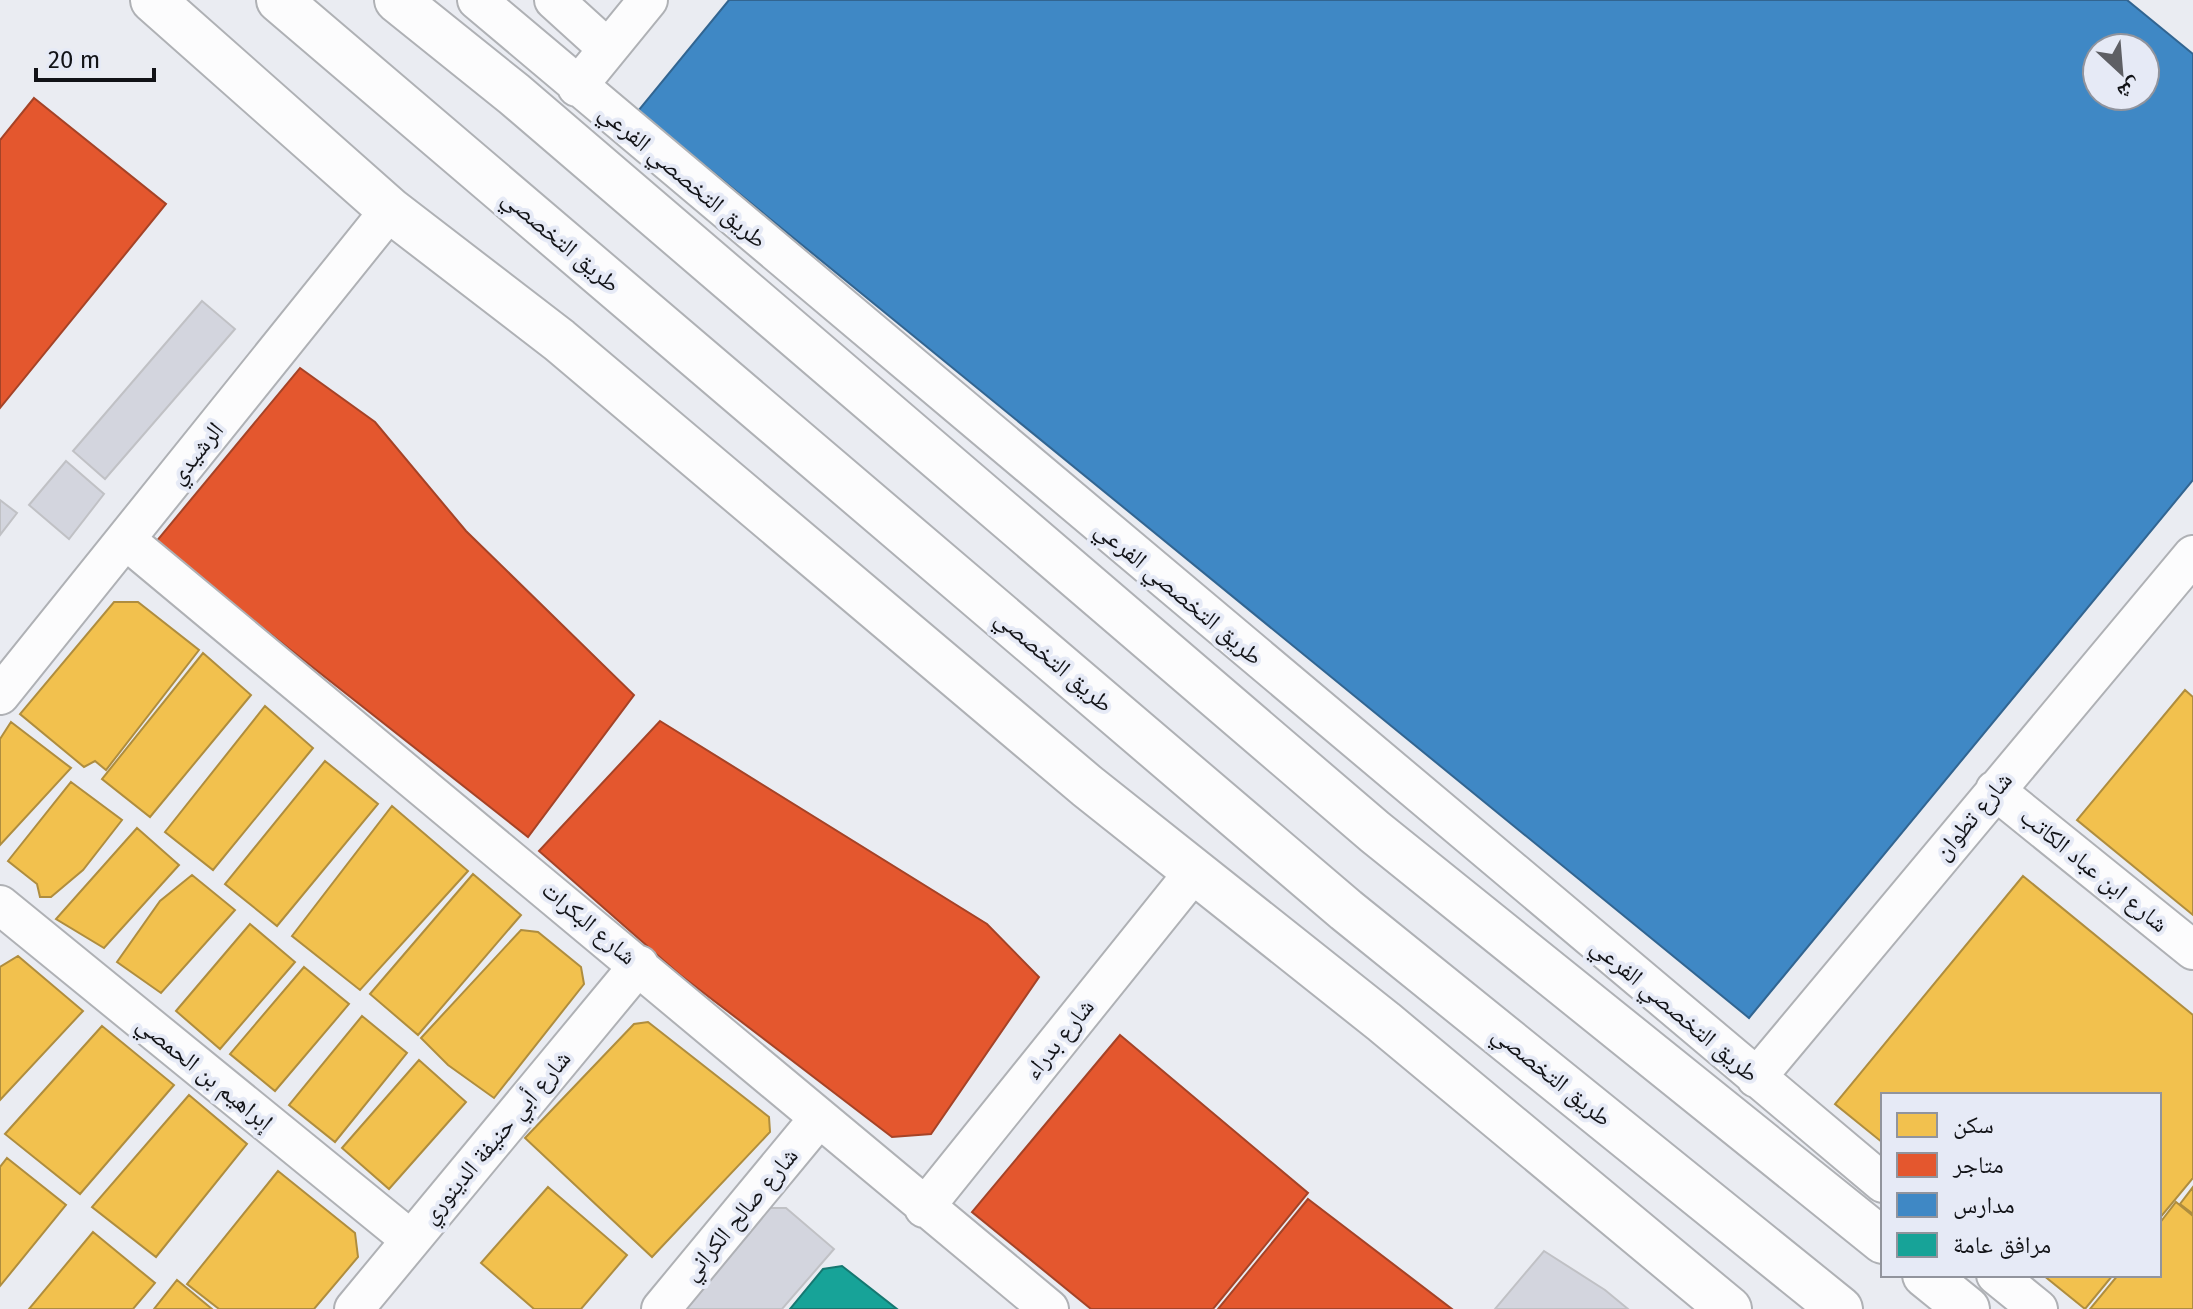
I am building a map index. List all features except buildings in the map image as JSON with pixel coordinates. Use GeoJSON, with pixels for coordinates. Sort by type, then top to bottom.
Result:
{"type":"FeatureCollection","features":[{"type":"Feature","properties":{"kind":"main road"},"geometry":{"type":"LineString","coordinates":[[153,0],[390,210],[559,340],[1087,786],[1492,1110],[1729,1309]]}},
{"type":"Feature","properties":{"kind":"main road","name":"طريق التخصصي"},"geometry":{"type":"LineString","coordinates":[[279,0],[1346,910],[1840,1309]]}},
{"type":"Feature","properties":{"kind":"main road"},"geometry":{"type":"LineString","coordinates":[[397,0],[526,105],[1375,832],[1881,1239]]}},
{"type":"Feature","properties":{"kind":"main road"},"geometry":{"type":"LineString","coordinates":[[1927,1277],[1967,1309]]}},
{"type":"Feature","properties":{"kind":"street","name":"طريق التخصصي الفرعي"},"geometry":{"type":"LineString","coordinates":[[477,0],[1881,1181]]}},
{"type":"Feature","properties":{"kind":"street"},"geometry":{"type":"LineString","coordinates":[[554,0],[608,49]]}},
{"type":"Feature","properties":{"kind":"street"},"geometry":{"type":"LineString","coordinates":[[577,87],[648,0]]}},
{"type":"Feature","properties":{"kind":"street","name":"الرشيدي"},"geometry":{"type":"LineString","coordinates":[[0,695],[390,210]]}},
{"type":"Feature","properties":{"kind":"street","name":"شارع البكرات"},"geometry":{"type":"LineString","coordinates":[[126,540],[639,965],[924,1208],[1023,1301]]}},
{"type":"Feature","properties":{"kind":"street","name":"شارع تطوان"},"geometry":{"type":"LineString","coordinates":[[1756,1078],[2193,555]]}},
{"type":"Feature","properties":{"kind":"street","name":"شارع ابن عباد الكاتب"},"geometry":{"type":"LineString","coordinates":[[1995,790],[2193,950]]}},
{"type":"Feature","properties":{"kind":"street","name":"شارع بدراء"},"geometry":{"type":"LineString","coordinates":[[924,1208],[1195,871]]}},
{"type":"Feature","properties":{"kind":"street","name":"إبراهيم بن الحمصي"},"geometry":{"type":"LineString","coordinates":[[0,905],[411,1240]]}},
{"type":"Feature","properties":{"kind":"street","name":"شارع أبي حنيفة الدينوري"},"geometry":{"type":"LineString","coordinates":[[354,1309],[639,965]]}},
{"type":"Feature","properties":{"kind":"street","name":"شارع صالح الكراني"},"geometry":{"type":"LineString","coordinates":[[661,1309],[819,1118]]}},
{"type":"Feature","properties":{"kind":"street"},"geometry":{"type":"LineString","coordinates":[[1998,1277],[2038,1309]]}}]}
